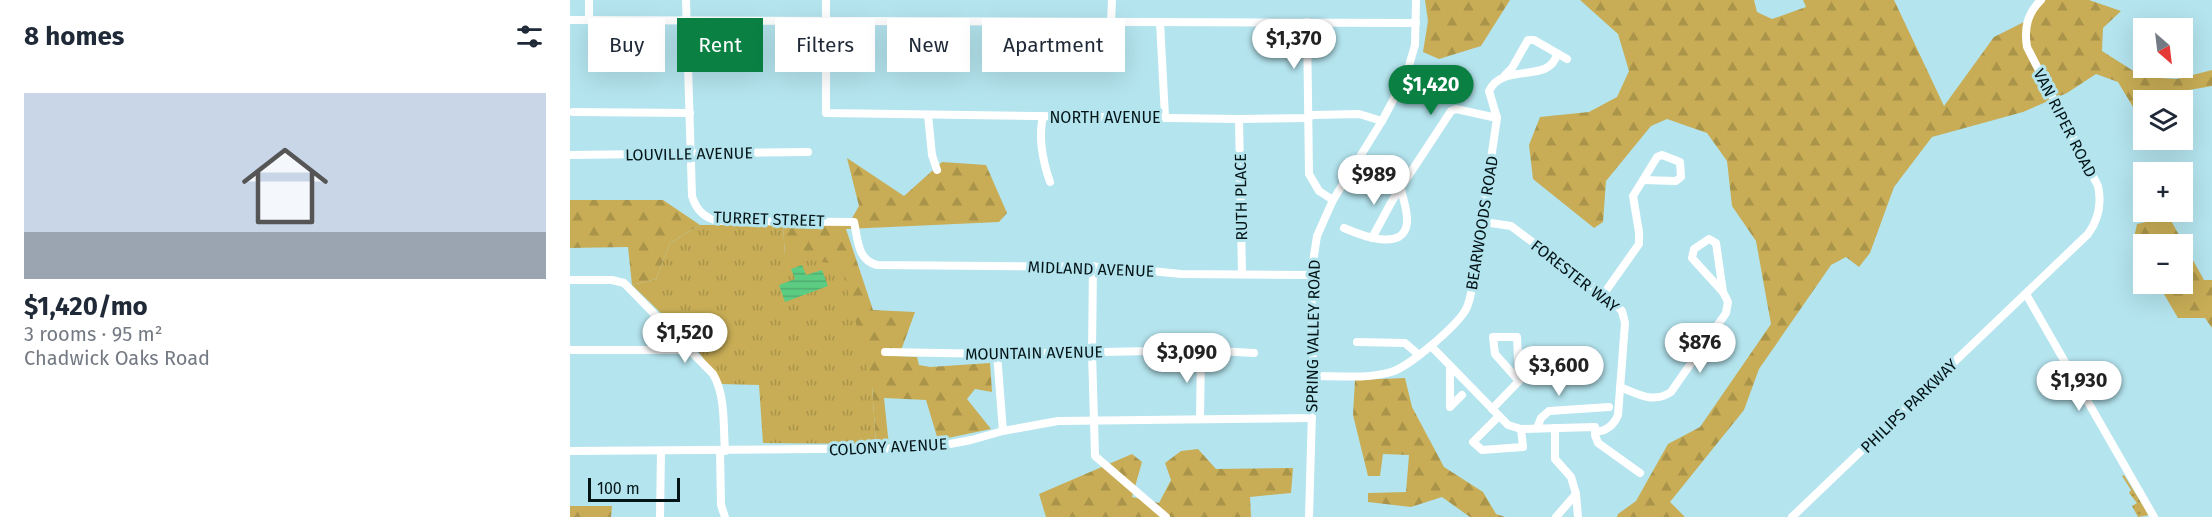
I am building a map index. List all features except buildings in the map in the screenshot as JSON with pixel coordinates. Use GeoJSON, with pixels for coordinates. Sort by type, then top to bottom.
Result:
{"type":"FeatureCollection","features":[{"type":"Feature","properties":{"kind":"street"},"geometry":{"type":"LineString","coordinates":[[589,0],[589,18]]}},
{"type":"Feature","properties":{"kind":"street"},"geometry":{"type":"LineString","coordinates":[[686,0],[686,18]]}},
{"type":"Feature","properties":{"kind":"street"},"geometry":{"type":"LineString","coordinates":[[826,0],[827,18]]}},
{"type":"Feature","properties":{"kind":"street"},"geometry":{"type":"LineString","coordinates":[[1111,18],[1112,0]]}},
{"type":"Feature","properties":{"kind":"street","name":"SPRING VALLEY ROAD"},"geometry":{"type":"LineString","coordinates":[[1309,517],[1313,376],[1311,275],[1317,236],[1333,200],[1382,121],[1406,76],[1415,45],[1416,0]]}},
{"type":"Feature","properties":{"kind":"street","name":"VAN RIPER ROAD"},"geometry":{"type":"LineString","coordinates":[[2026,294],[2088,234],[2096,220],[2100,203],[2098,186],[2027,47],[2026,22],[2033,8],[2041,0]]}},
{"type":"Feature","properties":{"kind":"street"},"geometry":{"type":"LineString","coordinates":[[570,20],[588,20]]}},
{"type":"Feature","properties":{"kind":"street"},"geometry":{"type":"LineString","coordinates":[[875,21],[982,22]]}},
{"type":"Feature","properties":{"kind":"street"},"geometry":{"type":"LineString","coordinates":[[1125,22],[1416,23]]}},
{"type":"Feature","properties":{"kind":"street"},"geometry":{"type":"LineString","coordinates":[[1160,22],[1165,117]]}},
{"type":"Feature","properties":{"kind":"street"},"geometry":{"type":"LineString","coordinates":[[1307,22],[1307,118],[1310,174],[1319,191],[1333,200]]}},
{"type":"Feature","properties":{"kind":"street","name":"BEARWOODS ROAD"},"geometry":{"type":"LineString","coordinates":[[1313,376],[1377,375],[1393,372],[1431,346],[1464,313],[1472,290],[1484,222],[1497,118],[1489,91],[1496,81],[1512,68],[1528,40],[1534,40],[1567,59]]}},
{"type":"Feature","properties":{"kind":"street"},"geometry":{"type":"LineString","coordinates":[[1505,75],[1544,69],[1553,63],[1557,54]]}},
{"type":"Feature","properties":{"kind":"street"},"geometry":{"type":"LineString","coordinates":[[688,72],[691,154]]}},
{"type":"Feature","properties":{"kind":"street","name":"NORTH AVENUE"},"geometry":{"type":"LineString","coordinates":[[826,72],[826,113],[1239,119],[1307,118],[1359,114],[1382,121]]}},
{"type":"Feature","properties":{"kind":"street"},"geometry":{"type":"LineString","coordinates":[[1372,238],[1386,210],[1451,111],[1456,109],[1497,118]]}},
{"type":"Feature","properties":{"kind":"street"},"geometry":{"type":"LineString","coordinates":[[573,112],[690,112]]}},
{"type":"Feature","properties":{"kind":"street"},"geometry":{"type":"LineString","coordinates":[[927,114],[932,155],[937,170]]}},
{"type":"Feature","properties":{"kind":"street"},"geometry":{"type":"LineString","coordinates":[[1043,116],[1041,128],[1043,159],[1050,182]]}},
{"type":"Feature","properties":{"kind":"street","name":"RUTH PLACE"},"geometry":{"type":"LineString","coordinates":[[1239,119],[1242,274]]}},
{"type":"Feature","properties":{"kind":"street","name":"LOUVILLE AVENUE"},"geometry":{"type":"LineString","coordinates":[[570,155],[808,152]]}},
{"type":"Feature","properties":{"kind":"street","name":"TURRET STREET"},"geometry":{"type":"LineString","coordinates":[[691,154],[692,196],[697,209],[706,217],[718,221],[854,222],[861,253],[871,263]]}},
{"type":"Feature","properties":{"kind":"street"},"geometry":{"type":"LineString","coordinates":[[1603,295],[1638,244],[1639,232],[1633,196],[1643,180],[1659,155],[1680,162],[1681,177],[1679,180],[1643,180]]}},
{"type":"Feature","properties":{"kind":"street"},"geometry":{"type":"LineString","coordinates":[[1344,228],[1372,238],[1393,239],[1403,234],[1407,222],[1401,189]]}},
{"type":"Feature","properties":{"kind":"street","name":"FORESTER WAY"},"geometry":{"type":"LineString","coordinates":[[1484,222],[1511,226],[1618,306],[1624,317],[1619,409],[1616,420],[1607,429],[1595,432]]}},
{"type":"Feature","properties":{"kind":"street"},"geometry":{"type":"LineString","coordinates":[[1620,387],[1654,399],[1671,392],[1726,313],[1728,302],[1723,292],[1691,255],[1694,249],[1709,239],[1716,243],[1723,292]]}},
{"type":"Feature","properties":{"kind":"street","name":"MIDLAND AVENUE"},"geometry":{"type":"LineString","coordinates":[[871,263],[1093,266],[1181,274],[1311,275]]}},
{"type":"Feature","properties":{"kind":"street"},"geometry":{"type":"LineString","coordinates":[[1093,266],[1092,352],[1095,456],[1166,517]]}},
{"type":"Feature","properties":{"kind":"street"},"geometry":{"type":"LineString","coordinates":[[570,280],[612,280],[624,283],[713,374],[719,386],[722,451],[721,505],[725,517]]}},
{"type":"Feature","properties":{"kind":"street"},"geometry":{"type":"LineString","coordinates":[[2026,294],[2154,517]]}},
{"type":"Feature","properties":{"kind":"street","name":"PHILIPS PARKWAY"},"geometry":{"type":"LineString","coordinates":[[1792,517],[2026,294]]}},
{"type":"Feature","properties":{"kind":"street"},"geometry":{"type":"LineString","coordinates":[[1492,409],[1519,381],[1517,337],[1493,337],[1495,354],[1519,381]]}},
{"type":"Feature","properties":{"kind":"street"},"geometry":{"type":"LineString","coordinates":[[1358,342],[1397,341],[1406,343],[1419,355]]}},
{"type":"Feature","properties":{"kind":"street"},"geometry":{"type":"LineString","coordinates":[[1431,346],[1508,425],[1521,429],[1595,427],[1598,443],[1640,473]]}},
{"type":"Feature","properties":{"kind":"street"},"geometry":{"type":"LineString","coordinates":[[570,350],[689,350]]}},
{"type":"Feature","properties":{"kind":"street"},"geometry":{"type":"LineString","coordinates":[[1200,419],[1201,350]]}},
{"type":"Feature","properties":{"kind":"street","name":"MOUNTAIN AVENUE"},"geometry":{"type":"LineString","coordinates":[[885,352],[997,354],[1201,350],[1254,353]]}},
{"type":"Feature","properties":{"kind":"street"},"geometry":{"type":"LineString","coordinates":[[997,354],[1003,431]]}},
{"type":"Feature","properties":{"kind":"street"},"geometry":{"type":"LineString","coordinates":[[1449,366],[1450,407],[1462,395]]}},
{"type":"Feature","properties":{"kind":"street"},"geometry":{"type":"LineString","coordinates":[[1538,429],[1541,418],[1554,410],[1609,407]]}},
{"type":"Feature","properties":{"kind":"street"},"geometry":{"type":"LineString","coordinates":[[1499,416],[1473,442],[1482,450],[1523,447],[1521,429]]}},
{"type":"Feature","properties":{"kind":"street","name":"COLONY AVENUE"},"geometry":{"type":"LineString","coordinates":[[570,451],[929,448],[1058,421],[1312,418]]}},
{"type":"Feature","properties":{"kind":"street"},"geometry":{"type":"LineString","coordinates":[[1555,428],[1555,459],[1571,477],[1576,494],[1578,517]]}},
{"type":"Feature","properties":{"kind":"street"},"geometry":{"type":"LineString","coordinates":[[660,517],[661,451]]}},
{"type":"Feature","properties":{"kind":"street"},"geometry":{"type":"LineString","coordinates":[[1556,517],[1576,494]]}},
{"type":"Feature","properties":{"kind":"green space"},"geometry":{"type":"Polygon","coordinates":[[[1425,0],[1510,0],[1481,46],[1439,59],[1423,52],[1428,21],[1425,0]]]}},
{"type":"Feature","properties":{"kind":"green space"},"geometry":{"type":"Polygon","coordinates":[[[1580,0],[1754,0],[1757,12],[1772,19],[1806,7],[1803,0],[1894,0],[1944,106],[1994,37],[2028,20],[2039,0],[2089,0],[2121,11],[2103,28],[2102,51],[2133,71],[2133,78],[2193,78],[2193,75],[2212,70],[2212,86],[2189,90],[2133,90],[2133,107],[2118,82],[2096,74],[2067,93],[2023,112],[1932,137],[1894,187],[1870,253],[1859,267],[1846,257],[1831,265],[1759,369],[1744,410],[1670,502],[1685,517],[1617,517],[1636,501],[1668,444],[1700,427],[1771,324],[1756,241],[1732,206],[1727,161],[1707,133],[1667,119],[1651,126],[1606,181],[1603,222],[1594,228],[1533,179],[1529,145],[1540,117],[1589,112],[1617,97],[1629,71],[1618,34],[1580,0]]]}},
{"type":"Feature","properties":{"kind":"green space"},"geometry":{"type":"Polygon","coordinates":[[[847,158],[904,196],[942,162],[986,165],[1007,213],[999,222],[846,229],[873,310],[915,312],[899,356],[917,357],[919,365],[930,367],[990,363],[992,392],[975,389],[967,399],[991,429],[938,440],[926,400],[884,398],[889,446],[876,444],[872,386],[785,256],[783,225],[848,225],[859,206],[847,158]]]}},
{"type":"Feature","properties":{"kind":"green space"},"geometry":{"type":"Polygon","coordinates":[[[570,200],[663,200],[700,225],[670,243],[656,279],[632,285],[628,247],[570,248],[570,200]]]}},
{"type":"Feature","properties":{"kind":"green space"},"geometry":{"type":"Polygon","coordinates":[[[2172,222],[2178,234],[2135,234],[2137,224],[2172,222]]]}},
{"type":"Feature","properties":{"kind":"green space"},"geometry":{"type":"Polygon","coordinates":[[[700,225],[783,225],[785,256],[841,265],[872,386],[876,444],[763,443],[759,385],[722,384],[693,344],[632,285],[656,279],[670,243],[700,225]]]}},
{"type":"Feature","properties":{"kind":"green space"},"geometry":{"type":"Polygon","coordinates":[[[2193,260],[2204,280],[2212,280],[2212,328],[2205,318],[2178,318],[2164,294],[2193,294],[2193,260]]]}},
{"type":"Feature","properties":{"kind":"green space"},"geometry":{"type":"Polygon","coordinates":[[[1405,378],[1412,407],[1444,467],[1483,492],[1496,514],[1505,517],[1470,517],[1442,497],[1411,507],[1368,502],[1368,493],[1406,492],[1409,455],[1383,454],[1380,476],[1368,476],[1353,415],[1355,380],[1405,378]]]}},
{"type":"Feature","properties":{"kind":"green space"},"geometry":{"type":"Polygon","coordinates":[[[1198,449],[1216,469],[1293,468],[1291,493],[1250,497],[1251,517],[1046,517],[1039,494],[1132,454],[1142,462],[1132,497],[1159,503],[1171,480],[1165,463],[1181,451],[1198,449]]]}},
{"type":"Feature","properties":{"kind":"green space"},"geometry":{"type":"Polygon","coordinates":[[[2124,475],[2149,515],[2138,517],[2132,506],[2137,503],[2129,493],[2131,490],[2122,476],[2124,475]]]}},
{"type":"Feature","properties":{"kind":"green space"},"geometry":{"type":"Polygon","coordinates":[[[570,506],[612,506],[611,517],[570,517],[570,506]]]}},
{"type":"Feature","properties":{"kind":"shaded area"},"geometry":{"type":"Polygon","coordinates":[[[802,265],[806,275],[822,270],[828,286],[785,302],[779,285],[795,279],[791,269],[802,265]]]}}]}
